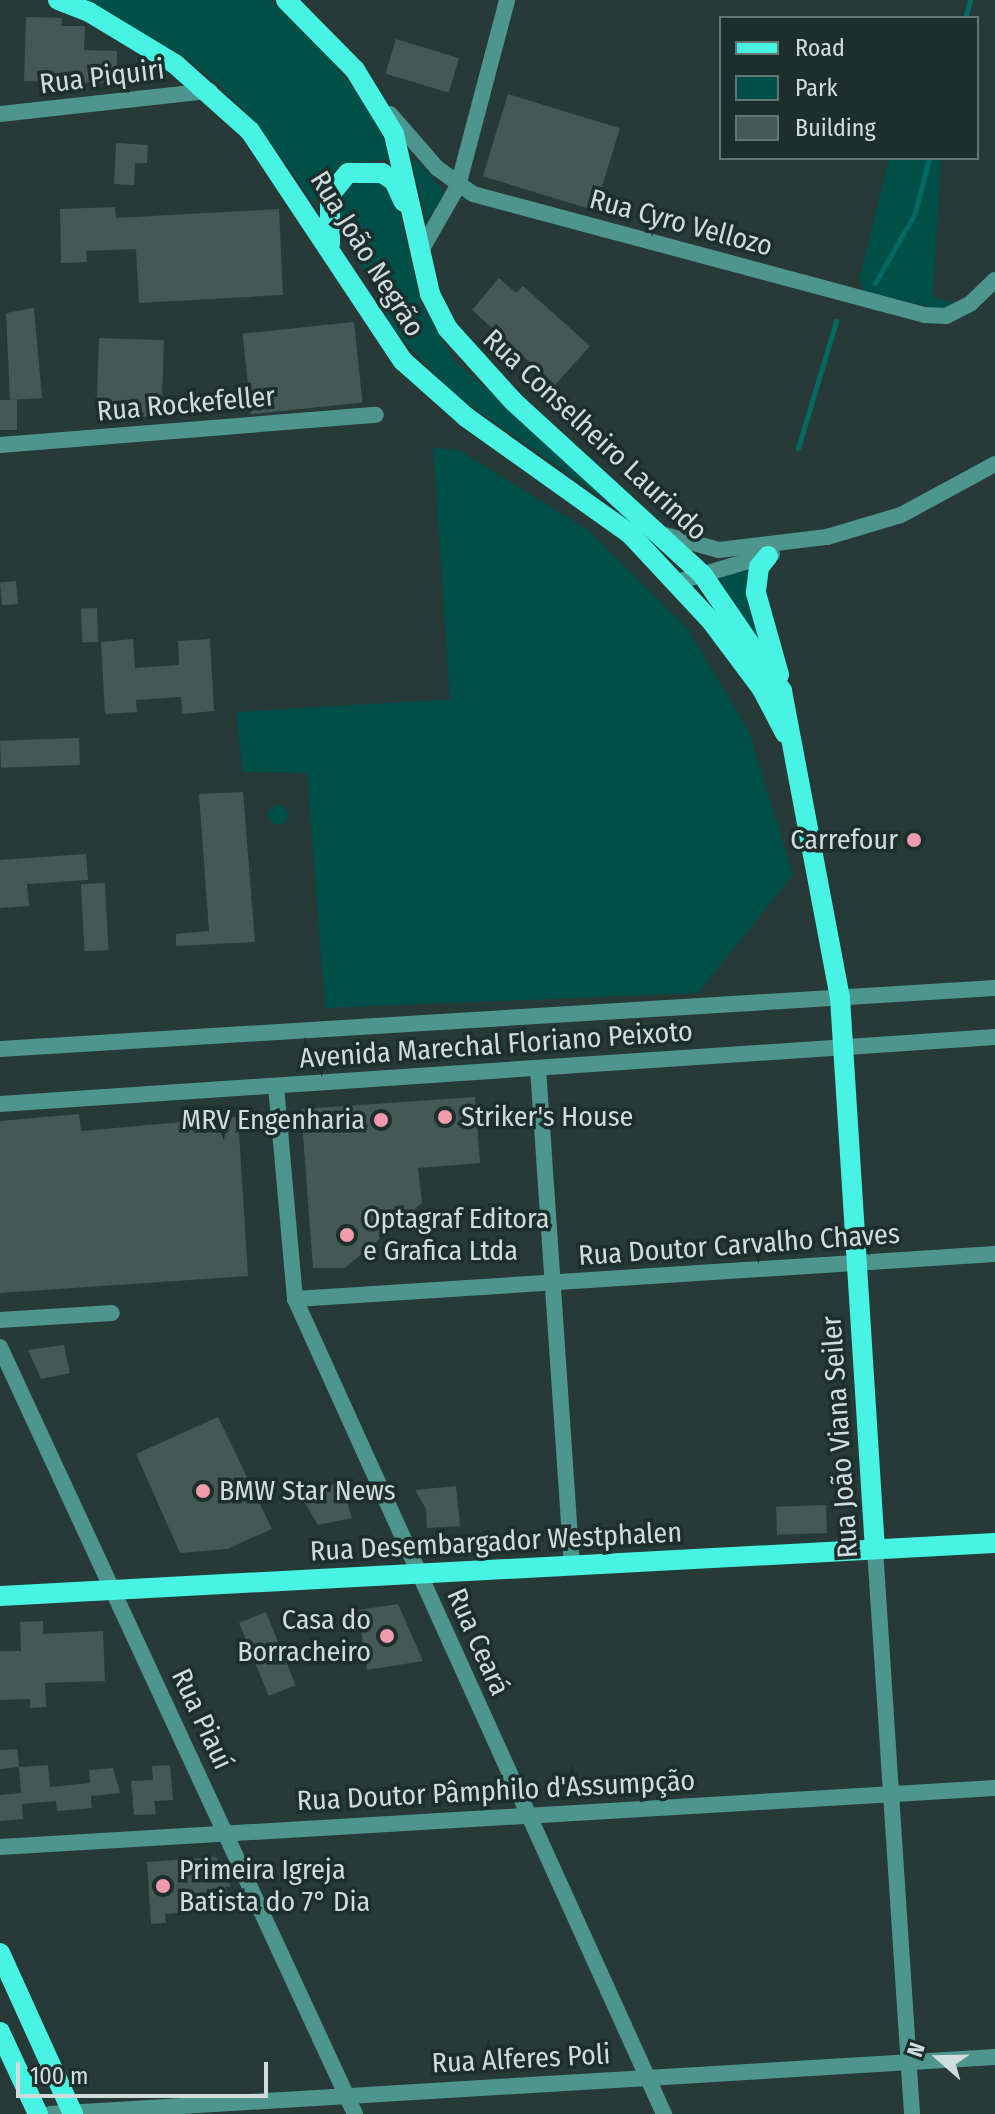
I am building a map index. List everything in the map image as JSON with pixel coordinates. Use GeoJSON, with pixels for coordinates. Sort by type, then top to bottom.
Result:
{"type":"FeatureCollection","features":[{"type":"Feature","properties":{"kind":"main road","name":"Rua João Negrão"},"geometry":{"type":"LineString","coordinates":[[58,0],[142,42],[210,91],[284,176],[380,333],[433,392],[589,503],[677,582]]}},
{"type":"Feature","properties":{"kind":"main road","name":"Rua Conselheiro Laurindo"},"geometry":{"type":"LineString","coordinates":[[286,0],[378,101],[403,161],[419,254],[430,294],[467,354],[702,574]]}},
{"type":"Feature","properties":{"kind":"main road"},"geometry":{"type":"LineString","coordinates":[[331,251],[330,195],[348,173],[367,169],[394,181],[416,232]]}},
{"type":"Feature","properties":{"kind":"main road"},"geometry":{"type":"LineString","coordinates":[[768,556],[759,567],[756,593],[782,691]]}},
{"type":"Feature","properties":{"kind":"main road","name":"Rua João Viana Seiler"},"geometry":{"type":"LineString","coordinates":[[702,574],[782,691],[840,998],[875,1549]]}},
{"type":"Feature","properties":{"kind":"main road","name":"Rua João Viana Seiler"},"geometry":{"type":"LineString","coordinates":[[677,582],[762,689],[795,759]]}},
{"type":"Feature","properties":{"kind":"main road","name":"Rua Desembargador Westphalen"},"geometry":{"type":"LineString","coordinates":[[0,1596],[995,1543]]}},
{"type":"Feature","properties":{"kind":"main road"},"geometry":{"type":"LineString","coordinates":[[0,1953],[9,1996],[73,2113]]}},
{"type":"Feature","properties":{"kind":"main road"},"geometry":{"type":"LineString","coordinates":[[0,2032],[38,2114]]}},
{"type":"Feature","properties":{"kind":"street"},"geometry":{"type":"LineString","coordinates":[[419,254],[458,186],[507,0]]}},
{"type":"Feature","properties":{"kind":"street","name":"Rua Piquiri"},"geometry":{"type":"LineString","coordinates":[[0,114],[210,91]]}},
{"type":"Feature","properties":{"kind":"street"},"geometry":{"type":"LineString","coordinates":[[378,101],[458,186]]}},
{"type":"Feature","properties":{"kind":"street","name":"Rua Cyro Vellozo"},"geometry":{"type":"LineString","coordinates":[[458,186],[925,315],[946,316],[995,280]]}},
{"type":"Feature","properties":{"kind":"street","name":"Rua Rockefeller"},"geometry":{"type":"LineString","coordinates":[[0,445],[376,415]]}},
{"type":"Feature","properties":{"kind":"street"},"geometry":{"type":"LineString","coordinates":[[661,534],[719,550],[802,541],[901,515],[995,464]]}},
{"type":"Feature","properties":{"kind":"street"},"geometry":{"type":"LineString","coordinates":[[677,582],[768,556],[802,541]]}},
{"type":"Feature","properties":{"kind":"street","name":"Avenida Marechal Floriano Peixoto"},"geometry":{"type":"LineString","coordinates":[[0,1049],[995,988]]}},
{"type":"Feature","properties":{"kind":"street","name":"Avenida Marechal Floriano Peixoto"},"geometry":{"type":"LineString","coordinates":[[0,1104],[995,1037]]}},
{"type":"Feature","properties":{"kind":"street"},"geometry":{"type":"LineString","coordinates":[[538,1068],[572,1566]]}},
{"type":"Feature","properties":{"kind":"street","name":"Rua Ceará"},"geometry":{"type":"LineString","coordinates":[[276,1086],[295,1299],[664,2114]]}},
{"type":"Feature","properties":{"kind":"street","name":"Rua Doutor Carvalho Chaves"},"geometry":{"type":"LineString","coordinates":[[295,1299],[995,1254]]}},
{"type":"Feature","properties":{"kind":"street"},"geometry":{"type":"LineString","coordinates":[[0,1320],[112,1313]]}},
{"type":"Feature","properties":{"kind":"street","name":"Rua Piauí"},"geometry":{"type":"LineString","coordinates":[[0,1347],[355,2114]]}},
{"type":"Feature","properties":{"kind":"street","name":"Rua João Viana Seiler"},"geometry":{"type":"LineString","coordinates":[[875,1549],[912,2114]]}},
{"type":"Feature","properties":{"kind":"street","name":"Rua Doutor Pâmphilo d'Assumpção"},"geometry":{"type":"LineString","coordinates":[[0,1847],[995,1788]]}},
{"type":"Feature","properties":{"kind":"street","name":"Rua Alferes Poli"},"geometry":{"type":"LineString","coordinates":[[50,2114],[995,2057]]}},
{"type":"Feature","properties":{"kind":"green space"},"geometry":{"type":"Polygon","coordinates":[[[83,0],[270,0],[323,49],[370,108],[393,159],[342,164],[328,176],[314,203],[255,122],[220,86],[183,56],[83,0]]]}},
{"type":"Feature","properties":{"kind":"green space"},"geometry":{"type":"Polygon","coordinates":[[[417,160],[444,192],[427,222],[412,162],[417,160]]]}},
{"type":"Feature","properties":{"kind":"green space"},"geometry":{"type":"Polygon","coordinates":[[[889,160],[941,160],[933,297],[955,303],[944,310],[865,292],[859,280],[889,160]]]}},
{"type":"Feature","properties":{"kind":"green space"},"geometry":{"type":"Polygon","coordinates":[[[367,179],[379,181],[396,198],[421,303],[455,361],[635,519],[686,572],[602,497],[454,394],[392,328],[377,291],[338,229],[335,210],[344,189],[367,179]]]}},
{"type":"Feature","properties":{"kind":"green space"},"geometry":{"type":"Polygon","coordinates":[[[433,448],[459,450],[588,530],[687,628],[749,731],[793,875],[698,993],[325,1008],[307,773],[243,772],[236,712],[450,699],[433,448]]]}},
{"type":"Feature","properties":{"kind":"green space"},"geometry":{"type":"Polygon","coordinates":[[[748,570],[748,582],[765,649],[720,582],[722,576],[748,570]]]}},
{"type":"Feature","properties":{"kind":"green space"},"geometry":{"type":"Polygon","coordinates":[[[274,805],[282,805],[288,815],[282,825],[274,825],[268,819],[268,811],[274,805]]]}},
{"type":"Feature","properties":{"kind":"building"},"geometry":{"type":"Polygon","coordinates":[[[26,17],[62,18],[61,26],[85,26],[84,50],[117,51],[117,70],[147,71],[147,84],[24,81],[26,17]]]}},
{"type":"Feature","properties":{"kind":"building"},"geometry":{"type":"Polygon","coordinates":[[[396,39],[459,58],[449,93],[385,73],[396,39]]]}},
{"type":"Feature","properties":{"kind":"building"},"geometry":{"type":"Polygon","coordinates":[[[508,94],[620,128],[595,210],[483,176],[508,94]]]}},
{"type":"Feature","properties":{"kind":"building"},"geometry":{"type":"Polygon","coordinates":[[[116,143],[148,145],[147,163],[135,163],[134,185],[114,184],[116,143]]]}},
{"type":"Feature","properties":{"kind":"building"},"geometry":{"type":"Polygon","coordinates":[[[115,207],[116,218],[279,209],[283,295],[139,303],[136,249],[86,251],[87,262],[61,263],[60,209],[115,207]]]}},
{"type":"Feature","properties":{"kind":"building"},"geometry":{"type":"Polygon","coordinates":[[[499,278],[516,293],[523,286],[590,346],[555,385],[472,310],[499,278]]]}},
{"type":"Feature","properties":{"kind":"building"},"geometry":{"type":"Polygon","coordinates":[[[34,308],[42,398],[10,400],[6,313],[34,308]]]}},
{"type":"Feature","properties":{"kind":"building"},"geometry":{"type":"Polygon","coordinates":[[[354,322],[362,403],[251,414],[243,334],[354,322]]]}},
{"type":"Feature","properties":{"kind":"building"},"geometry":{"type":"Polygon","coordinates":[[[99,338],[164,340],[161,417],[96,415],[99,338]]]}},
{"type":"Feature","properties":{"kind":"building"},"geometry":{"type":"Polygon","coordinates":[[[0,400],[17,400],[17,430],[0,430],[0,400]]]}},
{"type":"Feature","properties":{"kind":"building"},"geometry":{"type":"Polygon","coordinates":[[[16,581],[18,604],[2,605],[0,582],[16,581]]]}},
{"type":"Feature","properties":{"kind":"building"},"geometry":{"type":"Polygon","coordinates":[[[97,608],[98,642],[82,643],[81,609],[97,608]]]}},
{"type":"Feature","properties":{"kind":"building"},"geometry":{"type":"Polygon","coordinates":[[[133,639],[135,668],[179,665],[178,641],[210,639],[214,711],[182,714],[181,697],[136,700],[137,712],[105,714],[101,642],[133,639]]]}},
{"type":"Feature","properties":{"kind":"building"},"geometry":{"type":"Polygon","coordinates":[[[79,738],[80,765],[1,768],[0,741],[79,738]]]}},
{"type":"Feature","properties":{"kind":"building"},"geometry":{"type":"Polygon","coordinates":[[[243,792],[255,942],[176,946],[176,934],[209,931],[199,794],[243,792]]]}},
{"type":"Feature","properties":{"kind":"building"},"geometry":{"type":"Polygon","coordinates":[[[86,854],[88,880],[27,884],[29,906],[0,908],[0,860],[86,854]]]}},
{"type":"Feature","properties":{"kind":"building"},"geometry":{"type":"Polygon","coordinates":[[[105,883],[109,950],[85,951],[81,884],[105,883]]]}},
{"type":"Feature","properties":{"kind":"building"},"geometry":{"type":"Polygon","coordinates":[[[475,1097],[480,1163],[418,1168],[422,1203],[345,1268],[313,1268],[301,1109],[475,1097]]]}},
{"type":"Feature","properties":{"kind":"building"},"geometry":{"type":"Polygon","coordinates":[[[79,1114],[81,1131],[238,1117],[248,1276],[0,1293],[0,1121],[79,1114]]]}},
{"type":"Feature","properties":{"kind":"building"},"geometry":{"type":"Polygon","coordinates":[[[64,1345],[70,1373],[41,1379],[28,1350],[64,1345]]]}},
{"type":"Feature","properties":{"kind":"building","name":"BMW Star News"},"geometry":{"type":"Polygon","coordinates":[[[218,1417],[272,1529],[227,1549],[180,1553],[136,1454],[218,1417]]]}},
{"type":"Feature","properties":{"kind":"building"},"geometry":{"type":"Polygon","coordinates":[[[341,1483],[352,1518],[318,1525],[297,1490],[341,1483]]]}},
{"type":"Feature","properties":{"kind":"building"},"geometry":{"type":"Polygon","coordinates":[[[456,1486],[460,1526],[427,1528],[426,1509],[415,1490],[456,1486]]]}},
{"type":"Feature","properties":{"kind":"building"},"geometry":{"type":"Polygon","coordinates":[[[826,1505],[827,1533],[777,1535],[776,1507],[826,1505]]]}},
{"type":"Feature","properties":{"kind":"building","name":"Casa do Borracheiro"},"geometry":{"type":"Polygon","coordinates":[[[398,1604],[423,1661],[367,1670],[358,1610],[398,1604]]]}},
{"type":"Feature","properties":{"kind":"building"},"geometry":{"type":"Polygon","coordinates":[[[266,1612],[296,1685],[269,1696],[239,1623],[266,1612]]]}},
{"type":"Feature","properties":{"kind":"building"},"geometry":{"type":"Polygon","coordinates":[[[43,1621],[43,1634],[103,1631],[105,1681],[45,1683],[46,1707],[30,1708],[30,1699],[0,1700],[0,1651],[21,1651],[20,1622],[43,1621]]]}},
{"type":"Feature","properties":{"kind":"building"},"geometry":{"type":"Polygon","coordinates":[[[17,1749],[19,1767],[0,1769],[0,1750],[17,1749]]]}},
{"type":"Feature","properties":{"kind":"building"},"geometry":{"type":"Polygon","coordinates":[[[48,1765],[50,1787],[90,1783],[89,1770],[113,1768],[120,1793],[91,1796],[92,1808],[57,1811],[56,1801],[22,1804],[23,1819],[0,1821],[0,1795],[21,1793],[19,1767],[48,1765]]]}},
{"type":"Feature","properties":{"kind":"building"},"geometry":{"type":"Polygon","coordinates":[[[170,1765],[173,1800],[154,1801],[156,1814],[134,1815],[131,1781],[153,1780],[152,1766],[170,1765]]]}},
{"type":"Feature","properties":{"kind":"building"},"geometry":{"type":"Polygon","coordinates":[[[216,1857],[231,1887],[226,1886],[228,1909],[165,1914],[166,1923],[151,1924],[147,1862],[216,1857]]]}},
{"type":"Feature","properties":{"kind":"waterway"},"geometry":{"type":"LineString","coordinates":[[966,16],[970,0]]}},
{"type":"Feature","properties":{"kind":"waterway"},"geometry":{"type":"LineString","coordinates":[[875,283],[915,213],[928,160]]}},
{"type":"Feature","properties":{"kind":"waterway"},"geometry":{"type":"LineString","coordinates":[[798,448],[836,321]]}},
{"type":"Feature","properties":{"kind":"place","name":"Carrefour"},"geometry":{"type":"Point","coordinates":[914,840]}},
{"type":"Feature","properties":{"kind":"place","name":"Striker's House"},"geometry":{"type":"Point","coordinates":[445,1117]}},
{"type":"Feature","properties":{"kind":"place","name":"MRV Engenharia"},"geometry":{"type":"Point","coordinates":[381,1120]}},
{"type":"Feature","properties":{"kind":"place","name":"Optagraf Editora e Grafica Ltda"},"geometry":{"type":"Point","coordinates":[347,1235]}},
{"type":"Feature","properties":{"kind":"place","name":"BMW Star News"},"geometry":{"type":"Point","coordinates":[203,1491]}},
{"type":"Feature","properties":{"kind":"place","name":"Casa do Borracheiro"},"geometry":{"type":"Point","coordinates":[387,1636]}},
{"type":"Feature","properties":{"kind":"place","name":"Primeira Igreja Batista do 7° Dia"},"geometry":{"type":"Point","coordinates":[163,1886]}}]}
